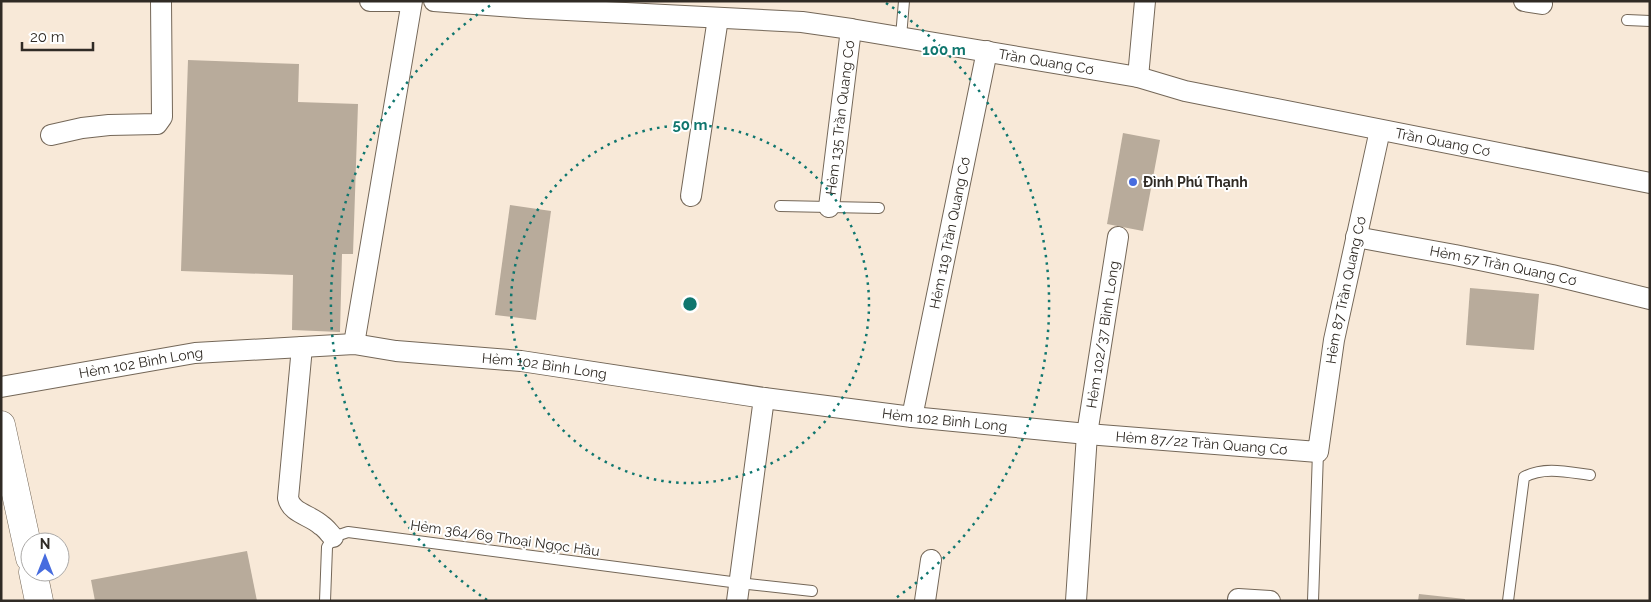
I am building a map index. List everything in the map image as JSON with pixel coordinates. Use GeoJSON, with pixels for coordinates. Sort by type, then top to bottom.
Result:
{"type":"FeatureCollection","features":[{"type":"Feature","properties":{"kind":"main road"},"geometry":{"type":"LineString","coordinates":[[1,425],[24,532]]}},
{"type":"Feature","properties":{"kind":"main road"},"geometry":{"type":"LineString","coordinates":[[35,582],[39,601]]}},
{"type":"Feature","properties":{"kind":"street"},"geometry":{"type":"LineString","coordinates":[[51,134],[109,125],[156,124],[162,118],[161,1]]}},
{"type":"Feature","properties":{"kind":"street"},"geometry":{"type":"LineString","coordinates":[[370,1],[401,1]]}},
{"type":"Feature","properties":{"kind":"street"},"geometry":{"type":"LineString","coordinates":[[354,344],[412,1]]}},
{"type":"Feature","properties":{"kind":"street","name":"Trần Quang Cơ"},"geometry":{"type":"LineString","coordinates":[[434,1],[652,8],[718,18],[802,22],[851,29],[1138,77],[1185,91],[1650,183]]}},
{"type":"Feature","properties":{"kind":"street"},"geometry":{"type":"LineString","coordinates":[[1138,77],[1145,1]]}},
{"type":"Feature","properties":{"kind":"street"},"geometry":{"type":"LineString","coordinates":[[691,196],[718,18]]}},
{"type":"Feature","properties":{"kind":"street","name":"Hẻm 135 Trần Quang Cơ"},"geometry":{"type":"LineString","coordinates":[[829,207],[851,29]]}},
{"type":"Feature","properties":{"kind":"street","name":"Hẻm 119 Trần Quang Cơ"},"geometry":{"type":"LineString","coordinates":[[912,417],[987,51]]}},
{"type":"Feature","properties":{"kind":"street","name":"Hẻm 87 Trần Quang Cơ"},"geometry":{"type":"LineString","coordinates":[[1318,452],[1334,340],[1380,130]]}},
{"type":"Feature","properties":{"kind":"street","name":"Hẻm 102/37 Bình Long"},"geometry":{"type":"LineString","coordinates":[[1076,601],[1086,434],[1118,237]]}},
{"type":"Feature","properties":{"kind":"street","name":"Hẻm 57 Trần Quang Cơ"},"geometry":{"type":"LineString","coordinates":[[1356,237],[1552,275],[1650,299]]}},
{"type":"Feature","properties":{"kind":"street","name":"Hẻm 102 Bình Long"},"geometry":{"type":"LineString","coordinates":[[1,388],[195,354],[354,344],[396,351],[521,361],[764,398],[912,417],[1086,434]]}},
{"type":"Feature","properties":{"kind":"street"},"geometry":{"type":"LineString","coordinates":[[302,347],[288,498],[289,504],[321,524],[333,537]]}},
{"type":"Feature","properties":{"kind":"street"},"geometry":{"type":"LineString","coordinates":[[738,592],[764,398]]}},
{"type":"Feature","properties":{"kind":"street","name":"Hẻm 87/22 Trần Quang Cơ"},"geometry":{"type":"LineString","coordinates":[[1086,434],[1318,452]]}},
{"type":"Feature","properties":{"kind":"street"},"geometry":{"type":"LineString","coordinates":[[926,601],[931,560]]}},
{"type":"Feature","properties":{"kind":"street"},"geometry":{"type":"LineString","coordinates":[[1238,601],[1238,599],[1270,601]]}},
{"type":"Feature","properties":{"kind":"lane"},"geometry":{"type":"LineString","coordinates":[[901,37],[904,1]]}},
{"type":"Feature","properties":{"kind":"lane"},"geometry":{"type":"LineString","coordinates":[[1627,20],[1650,21]]}},
{"type":"Feature","properties":{"kind":"lane","name":"Hẻm 135 Trần Quang Cơ"},"geometry":{"type":"LineString","coordinates":[[780,206],[879,208]]}},
{"type":"Feature","properties":{"kind":"lane"},"geometry":{"type":"LineString","coordinates":[[1312,601],[1318,452]]}},
{"type":"Feature","properties":{"kind":"lane"},"geometry":{"type":"LineString","coordinates":[[1508,601],[1524,477],[1532,472],[1541,470],[1590,475]]}},
{"type":"Feature","properties":{"kind":"lane","name":"Hẻm 364/69 Thoại Ngọc Hầu"},"geometry":{"type":"LineString","coordinates":[[333,537],[348,532],[738,592],[812,591]]}},
{"type":"Feature","properties":{"kind":"lane"},"geometry":{"type":"LineString","coordinates":[[325,601],[327,548],[333,537]]}},
{"type":"Feature","properties":{"kind":"building"},"geometry":{"type":"Polygon","coordinates":[[[188,60],[299,64],[298,102],[358,104],[353,254],[342,254],[340,332],[292,330],[293,275],[181,271],[188,60]]]}},
{"type":"Feature","properties":{"kind":"building","name":"Đình Phú Thạnh"},"geometry":{"type":"Polygon","coordinates":[[[1123,133],[1160,140],[1143,231],[1107,224],[1123,133]]]}},
{"type":"Feature","properties":{"kind":"building"},"geometry":{"type":"Polygon","coordinates":[[[510,205],[551,211],[536,320],[495,315],[510,205]]]}},
{"type":"Feature","properties":{"kind":"building"},"geometry":{"type":"Polygon","coordinates":[[[1470,288],[1539,294],[1534,350],[1466,345],[1470,288]]]}},
{"type":"Feature","properties":{"kind":"building"},"geometry":{"type":"Polygon","coordinates":[[[247,551],[257,601],[95,601],[91,580],[247,551]]]}},
{"type":"Feature","properties":{"kind":"building"},"geometry":{"type":"Polygon","coordinates":[[[1419,594],[1465,599],[1465,601],[1418,601],[1419,594]]]}},
{"type":"Feature","properties":{"kind":"place","name":"Đình Phú Thạnh"},"geometry":{"type":"Point","coordinates":[1133,182]}}]}
